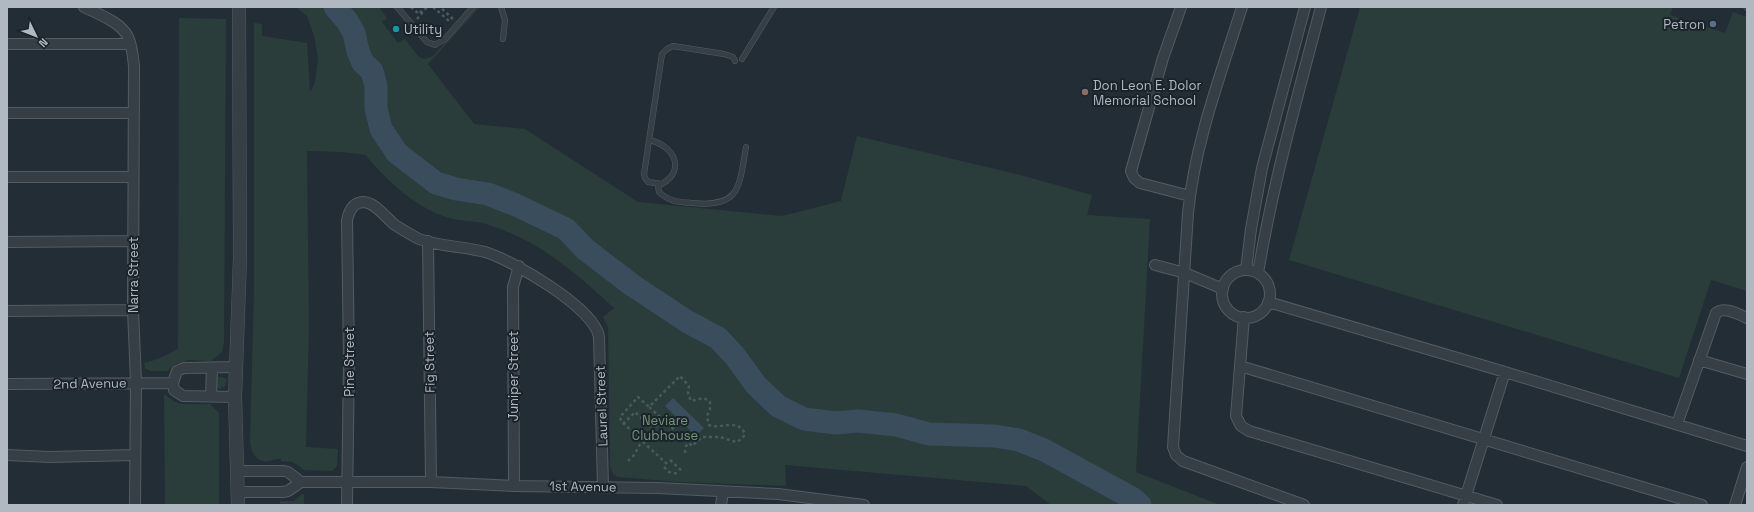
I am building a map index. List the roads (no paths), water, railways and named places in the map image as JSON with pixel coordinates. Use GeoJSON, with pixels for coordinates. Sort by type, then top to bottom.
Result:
{"type":"FeatureCollection","features":[{"type":"Feature","properties":{"kind":"street"},"geometry":{"type":"LineString","coordinates":[[7,44],[130,44],[128,38],[120,28],[84,7]]}},
{"type":"Feature","properties":{"kind":"street"},"geometry":{"type":"LineString","coordinates":[[238,471],[284,471],[288,472],[301,482],[288,491],[238,499],[235,397],[240,250],[239,7]]}},
{"type":"Feature","properties":{"kind":"street"},"geometry":{"type":"LineString","coordinates":[[1181,7],[1163,58],[1131,171],[1134,178],[1140,183],[1190,196]]}},
{"type":"Feature","properties":{"kind":"street"},"geometry":{"type":"LineString","coordinates":[[1242,7],[1196,161],[1190,196],[1173,447],[1176,456],[1183,462],[1304,505]]}},
{"type":"Feature","properties":{"kind":"street"},"geometry":{"type":"LineString","coordinates":[[1246,270],[1251,229],[1262,168],[1305,7]]}},
{"type":"Feature","properties":{"kind":"street"},"geometry":{"type":"LineString","coordinates":[[1258,274],[1266,225],[1278,173],[1321,7]]}},
{"type":"Feature","properties":{"kind":"street","name":"Narra Street"},"geometry":{"type":"LineString","coordinates":[[130,44],[135,76],[132,177],[132,310],[136,382],[135,505]]}},
{"type":"Feature","properties":{"kind":"street"},"geometry":{"type":"LineString","coordinates":[[7,113],[133,113]]}},
{"type":"Feature","properties":{"kind":"street"},"geometry":{"type":"LineString","coordinates":[[7,177],[132,177]]}},
{"type":"Feature","properties":{"kind":"street","name":"Pine Street"},"geometry":{"type":"LineString","coordinates":[[347,505],[346,482],[349,361],[347,220],[351,208],[356,204],[366,202],[407,232],[428,241]]}},
{"type":"Feature","properties":{"kind":"street"},"geometry":{"type":"LineString","coordinates":[[428,241],[485,252],[519,266]]}},
{"type":"Feature","properties":{"kind":"street","name":"Fig Street"},"geometry":{"type":"LineString","coordinates":[[428,241],[431,482]]}},
{"type":"Feature","properties":{"kind":"street"},"geometry":{"type":"LineString","coordinates":[[7,242],[133,242]]}},
{"type":"Feature","properties":{"kind":"street"},"geometry":{"type":"LineString","coordinates":[[1155,265],[1185,273],[1223,289]]}},
{"type":"Feature","properties":{"kind":"street","name":"Laurel Street"},"geometry":{"type":"LineString","coordinates":[[519,266],[548,285],[596,326],[599,337],[603,486]]}},
{"type":"Feature","properties":{"kind":"street","name":"Juniper Street"},"geometry":{"type":"LineString","coordinates":[[514,486],[512,300],[514,276],[519,266]]}},
{"type":"Feature","properties":{"kind":"street"},"geometry":{"type":"LineString","coordinates":[[1246,270],[1258,274],[1267,283],[1269,296],[1268,302],[1261,312],[1250,317],[1244,317],[1232,313],[1227,308],[1222,296],[1223,289],[1229,278],[1240,271],[1246,270]]}},
{"type":"Feature","properties":{"kind":"street"},"geometry":{"type":"LineString","coordinates":[[1268,302],[1747,446]]}},
{"type":"Feature","properties":{"kind":"street"},"geometry":{"type":"LineString","coordinates":[[7,311],[132,310]]}},
{"type":"Feature","properties":{"kind":"street"},"geometry":{"type":"LineString","coordinates":[[1677,424],[1716,313],[1727,310],[1747,318]]}},
{"type":"Feature","properties":{"kind":"street"},"geometry":{"type":"LineString","coordinates":[[1244,317],[1236,416],[1241,426],[1249,431],[1339,457],[1464,501],[1497,505]]}},
{"type":"Feature","properties":{"kind":"street"},"geometry":{"type":"LineString","coordinates":[[1700,360],[1747,374]]}},
{"type":"Feature","properties":{"kind":"street"},"geometry":{"type":"LineString","coordinates":[[1240,366],[1702,505]]}},
{"type":"Feature","properties":{"kind":"street"},"geometry":{"type":"LineString","coordinates":[[235,397],[180,395],[174,390],[172,383],[177,371],[184,368],[236,367]]}},
{"type":"Feature","properties":{"kind":"street"},"geometry":{"type":"LineString","coordinates":[[211,396],[212,368]]}},
{"type":"Feature","properties":{"kind":"street"},"geometry":{"type":"LineString","coordinates":[[1464,501],[1505,372]]}},
{"type":"Feature","properties":{"kind":"street","name":"2nd Avenue"},"geometry":{"type":"LineString","coordinates":[[7,384],[136,382],[172,383]]}},
{"type":"Feature","properties":{"kind":"street"},"geometry":{"type":"LineString","coordinates":[[7,455],[50,457],[135,455]]}},
{"type":"Feature","properties":{"kind":"street"},"geometry":{"type":"LineString","coordinates":[[1735,505],[1747,467]]}},
{"type":"Feature","properties":{"kind":"street","name":"1st Avenue"},"geometry":{"type":"LineString","coordinates":[[301,482],[431,482],[514,486],[603,486],[723,492],[814,502],[864,505]]}},
{"type":"Feature","properties":{"kind":"street"},"geometry":{"type":"LineString","coordinates":[[721,505],[723,492]]}},
{"type":"Feature","properties":{"kind":"lane"},"geometry":{"type":"LineString","coordinates":[[397,7],[427,42],[435,45],[445,39],[473,7]]}},
{"type":"Feature","properties":{"kind":"lane"},"geometry":{"type":"LineString","coordinates":[[501,7],[506,20],[503,39]]}},
{"type":"Feature","properties":{"kind":"lane"},"geometry":{"type":"LineString","coordinates":[[742,59],[774,7]]}},
{"type":"Feature","properties":{"kind":"lane"},"geometry":{"type":"LineString","coordinates":[[649,140],[665,146],[672,153],[674,158],[674,169],[669,178],[662,184],[658,185],[648,182],[645,178],[649,140],[659,68],[662,54],[667,49],[673,46],[724,54],[733,57],[735,61]]}},
{"type":"Feature","properties":{"kind":"lane"},"geometry":{"type":"LineString","coordinates":[[658,185],[659,192],[672,201],[709,205],[720,203],[730,198],[737,189],[746,147]]}},
{"type":"Feature","properties":{"kind":"water"},"geometry":{"type":"Polygon","coordinates":[[[673,398],[704,428],[696,436],[665,406],[673,398]]]}},
{"type":"Feature","properties":{"kind":"waterway"},"geometry":{"type":"LineString","coordinates":[[335,7],[347,21],[354,33],[358,51],[363,63],[372,71],[376,86],[376,108],[381,129],[397,153],[436,183],[456,189],[488,194],[516,205],[566,229],[585,249],[632,285],[688,322],[718,338],[734,355],[756,385],[778,406],[804,419],[836,423],[858,421],[896,425],[929,434],[994,436],[1019,440],[1044,450],[1132,498],[1140,505]]}},
{"type":"Feature","properties":{"kind":"place","name":"Petron"},"geometry":{"type":"Point","coordinates":[1713,24]}},
{"type":"Feature","properties":{"kind":"place","name":"Utility"},"geometry":{"type":"Point","coordinates":[396,29]}},
{"type":"Feature","properties":{"kind":"place","name":"Don Leon E. Dolor Memorial School"},"geometry":{"type":"Point","coordinates":[1085,92]}},
{"type":"Feature","properties":{"kind":"park label","name":"Neviare Clubhouse"},"geometry":{"type":"Point","coordinates":[665,428]}}]}
